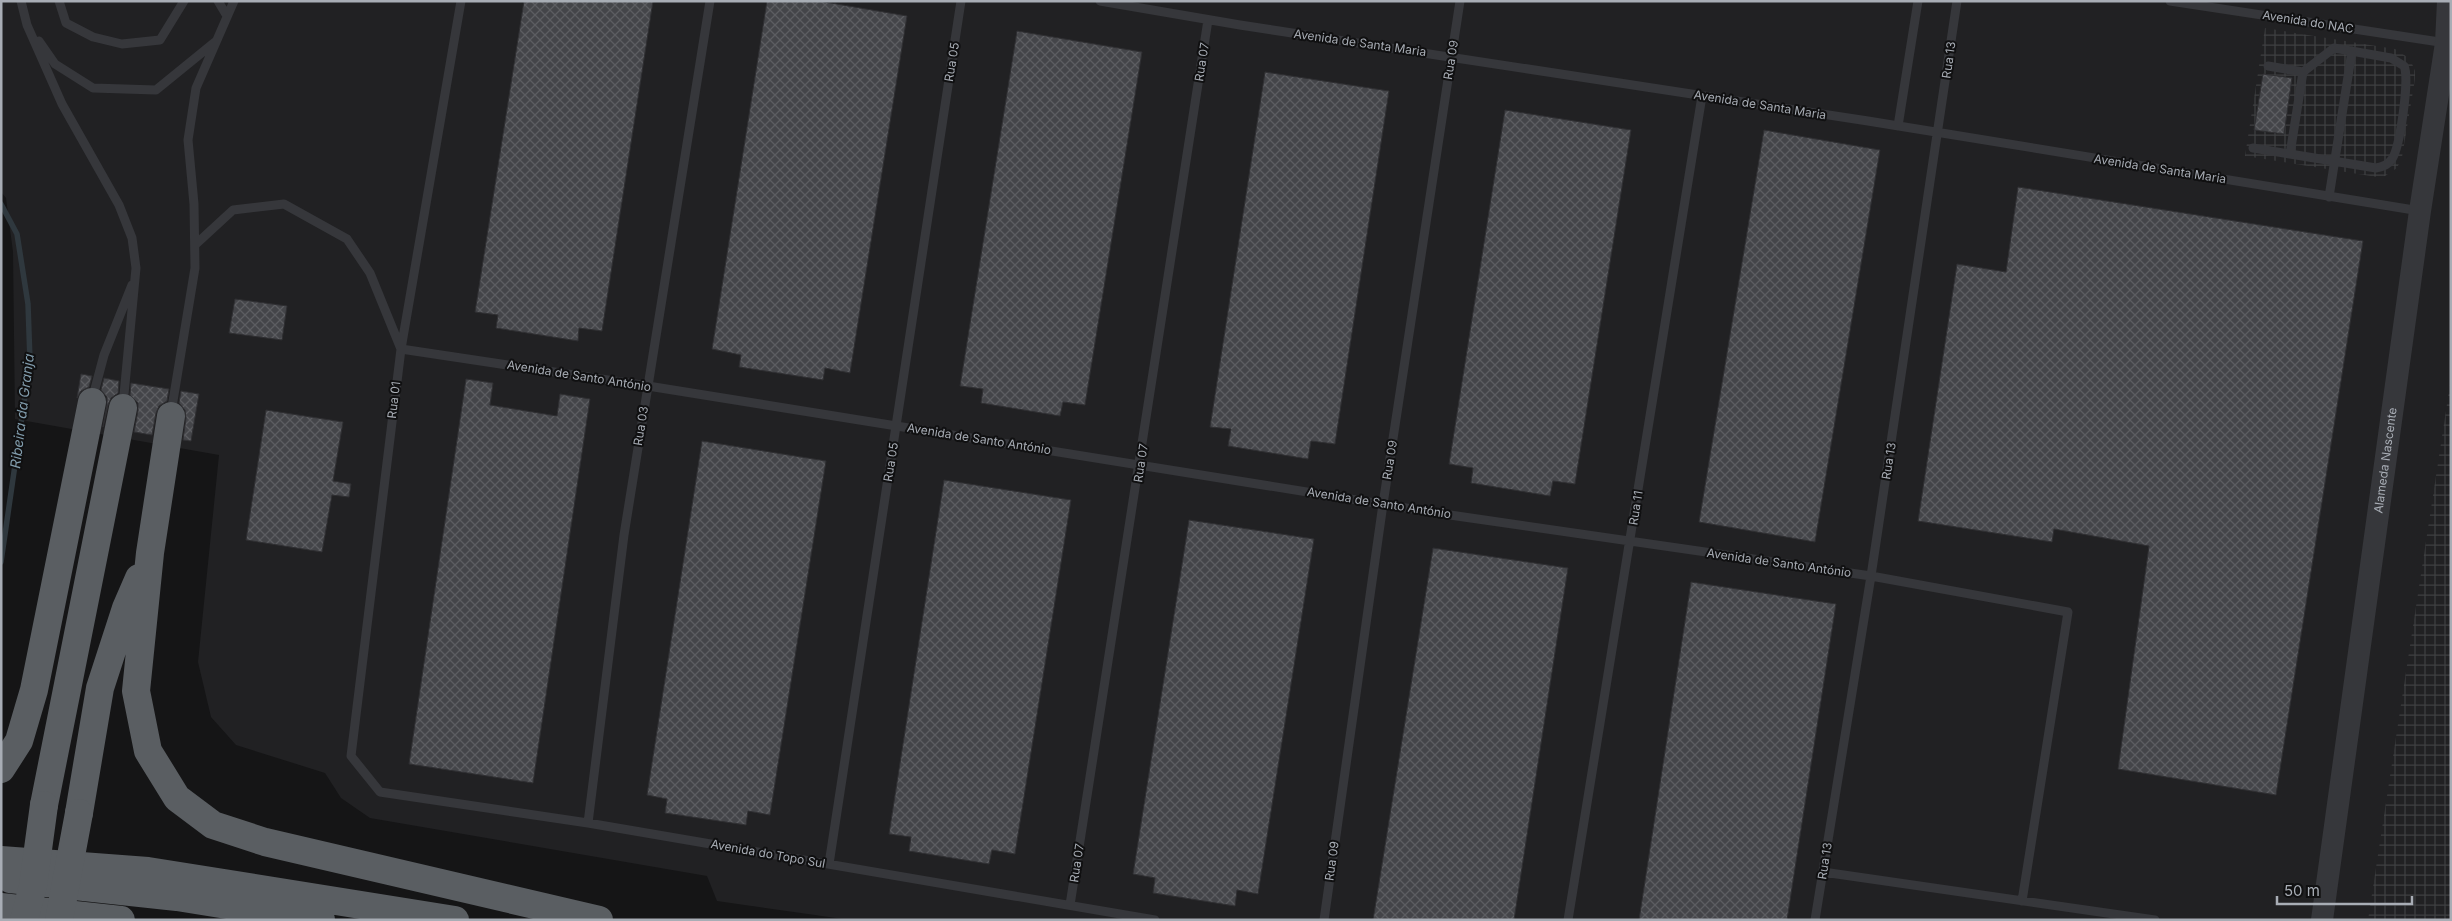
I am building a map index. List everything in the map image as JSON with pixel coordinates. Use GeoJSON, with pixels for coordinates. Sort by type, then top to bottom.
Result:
{"type":"FeatureCollection","features":[{"type":"Feature","properties":{"kind":"highway"},"geometry":{"type":"LineString","coordinates":[[1,769],[18,741],[34,690],[92,402]]}},
{"type":"Feature","properties":{"kind":"highway"},"geometry":{"type":"LineString","coordinates":[[24,920],[33,886],[44,806],[123,408]]}},
{"type":"Feature","properties":{"kind":"highway"},"geometry":{"type":"LineString","coordinates":[[171,416],[150,553],[136,690],[148,751],[177,798],[213,825],[265,842],[599,920]]}},
{"type":"Feature","properties":{"kind":"highway"},"geometry":{"type":"LineString","coordinates":[[58,920],[65,895],[100,688],[126,608],[150,553]]}},
{"type":"Feature","properties":{"kind":"highway"},"geometry":{"type":"LineString","coordinates":[[1,860],[148,871],[455,920]]}},
{"type":"Feature","properties":{"kind":"highway"},"geometry":{"type":"LineString","coordinates":[[1,878],[178,897],[321,920]]}},
{"type":"Feature","properties":{"kind":"highway"},"geometry":{"type":"LineString","coordinates":[[1,907],[121,920]]}},
{"type":"Feature","properties":{"kind":"highway"},"geometry":{"type":"LineString","coordinates":[[1,918],[103,920]]}},
{"type":"Feature","properties":{"kind":"street","name":"Alameda Nascente"},"geometry":{"type":"LineString","coordinates":[[2322,920],[2420,211],[2446,44],[2448,1]]}},
{"type":"Feature","properties":{"kind":"lane"},"geometry":{"type":"LineString","coordinates":[[21,1],[27,25],[62,104],[119,205],[132,238],[136,276],[123,408]]}},
{"type":"Feature","properties":{"kind":"lane"},"geometry":{"type":"LineString","coordinates":[[59,1],[66,23],[93,37],[122,44],[160,40],[184,1]]}},
{"type":"Feature","properties":{"kind":"lane"},"geometry":{"type":"LineString","coordinates":[[218,1],[227,16]]}},
{"type":"Feature","properties":{"kind":"lane"},"geometry":{"type":"LineString","coordinates":[[171,416],[195,268],[194,204],[188,140],[196,88],[234,1]]}},
{"type":"Feature","properties":{"kind":"lane","name":"Rua 01"},"geometry":{"type":"LineString","coordinates":[[380,792],[351,756],[401,349],[461,1]]}},
{"type":"Feature","properties":{"kind":"lane","name":"Rua 03"},"geometry":{"type":"LineString","coordinates":[[588,823],[624,535],[710,1]]}},
{"type":"Feature","properties":{"kind":"lane","name":"Rua 05"},"geometry":{"type":"LineString","coordinates":[[829,864],[961,1]]}},
{"type":"Feature","properties":{"kind":"lane","name":"Avenida de Santa Maria"},"geometry":{"type":"LineString","coordinates":[[1100,1],[1208,20],[1898,126],[2420,211]]}},
{"type":"Feature","properties":{"kind":"lane","name":"Rua 09"},"geometry":{"type":"LineString","coordinates":[[1324,920],[1383,504],[1460,1]]}},
{"type":"Feature","properties":{"kind":"lane"},"geometry":{"type":"LineString","coordinates":[[1898,126],[1918,1]]}},
{"type":"Feature","properties":{"kind":"lane","name":"Rua 13"},"geometry":{"type":"LineString","coordinates":[[1815,920],[1871,576],[1957,1]]}},
{"type":"Feature","properties":{"kind":"lane","name":"Avenida do NAC"},"geometry":{"type":"LineString","coordinates":[[2170,1],[2446,44]]}},
{"type":"Feature","properties":{"kind":"lane","name":"Rua 07"},"geometry":{"type":"LineString","coordinates":[[1070,905],[1208,20]]}},
{"type":"Feature","properties":{"kind":"lane"},"geometry":{"type":"LineString","coordinates":[[27,25],[55,64],[93,88],[156,90],[217,41]]}},
{"type":"Feature","properties":{"kind":"lane"},"geometry":{"type":"LineString","coordinates":[[2253,148],[2290,154],[2334,161],[2382,167],[2392,159],[2397,147],[2406,71],[2396,60],[2334,48],[2303,72],[2290,154]]}},
{"type":"Feature","properties":{"kind":"lane"},"geometry":{"type":"LineString","coordinates":[[2329,197],[2352,51]]}},
{"type":"Feature","properties":{"kind":"lane"},"geometry":{"type":"LineString","coordinates":[[2268,66],[2303,72]]}},
{"type":"Feature","properties":{"kind":"lane","name":"Rua 11"},"geometry":{"type":"LineString","coordinates":[[1568,920],[1631,542],[1702,96]]}},
{"type":"Feature","properties":{"kind":"lane"},"geometry":{"type":"LineString","coordinates":[[195,245],[232,210],[284,204],[347,239],[370,273],[401,349]]}},
{"type":"Feature","properties":{"kind":"lane"},"geometry":{"type":"LineString","coordinates":[[92,402],[104,355],[136,276]]}},
{"type":"Feature","properties":{"kind":"lane","name":"Avenida de Santo António"},"geometry":{"type":"LineString","coordinates":[[401,349],[648,386],[1383,504],[1871,576],[2068,612],[2022,901]]}},
{"type":"Feature","properties":{"kind":"lane","name":"Avenida do Topo Sul"},"geometry":{"type":"LineString","coordinates":[[380,792],[588,823],[1155,920]]}},
{"type":"Feature","properties":{"kind":"lane"},"geometry":{"type":"LineString","coordinates":[[1823,872],[2155,920]]}},
{"type":"Feature","properties":{"kind":"shaded area"},"geometry":{"type":"Polygon","coordinates":[[[1,1],[2451,1],[2451,920],[850,920],[717,901],[707,876],[370,818],[341,798],[325,773],[236,745],[211,717],[198,662],[219,455],[15,419],[13,252],[6,198],[1,192],[1,1]]]}},
{"type":"Feature","properties":{"kind":"shaded area"},"geometry":{"type":"Polygon","coordinates":[[[2265,28],[2395,49],[2410,59],[2415,71],[2415,79],[2402,157],[2397,168],[2385,176],[2377,177],[2245,156],[2265,28]]]}},
{"type":"Feature","properties":{"kind":"shaded area"},"geometry":{"type":"Polygon","coordinates":[[[2451,378],[2451,920],[2368,920],[2451,378]]]}},
{"type":"Feature","properties":{"kind":"building"},"geometry":{"type":"Polygon","coordinates":[[[524,1],[653,1],[602,331],[579,328],[578,341],[496,328],[498,315],[475,312],[524,1]]]}},
{"type":"Feature","properties":{"kind":"building"},"geometry":{"type":"Polygon","coordinates":[[[767,1],[819,1],[907,16],[850,373],[825,368],[823,380],[739,367],[741,355],[712,349],[767,1]]]}},
{"type":"Feature","properties":{"kind":"building"},"geometry":{"type":"Polygon","coordinates":[[[1017,31],[1142,52],[1085,405],[1063,402],[1060,416],[981,403],[983,389],[960,386],[1017,31]]]}},
{"type":"Feature","properties":{"kind":"building"},"geometry":{"type":"Polygon","coordinates":[[[1265,72],[1389,91],[1335,444],[1311,441],[1308,459],[1228,446],[1231,429],[1210,427],[1265,72]]]}},
{"type":"Feature","properties":{"kind":"building"},"geometry":{"type":"Polygon","coordinates":[[[2263,74],[2292,78],[2284,134],[2254,130],[2263,74]]]}},
{"type":"Feature","properties":{"kind":"building"},"geometry":{"type":"Polygon","coordinates":[[[1505,110],[1631,130],[1575,484],[1553,481],[1550,496],[1471,483],[1473,468],[1449,464],[1505,110]]]}},
{"type":"Feature","properties":{"kind":"building"},"geometry":{"type":"Polygon","coordinates":[[[1764,130],[1880,150],[1815,542],[1699,522],[1764,130]]]}},
{"type":"Feature","properties":{"kind":"building"},"geometry":{"type":"Polygon","coordinates":[[[2018,187],[2363,241],[2276,795],[2118,769],[2149,546],[2054,529],[2052,542],[1918,521],[1957,264],[2006,272],[2018,187]]]}},
{"type":"Feature","properties":{"kind":"building"},"geometry":{"type":"Polygon","coordinates":[[[235,299],[287,306],[282,340],[229,333],[235,299]]]}},
{"type":"Feature","properties":{"kind":"building"},"geometry":{"type":"Polygon","coordinates":[[[81,374],[92,376],[89,387],[81,391],[77,398],[81,374]]]}},
{"type":"Feature","properties":{"kind":"building"},"geometry":{"type":"Polygon","coordinates":[[[104,378],[119,381],[118,393],[111,398],[103,427],[107,405],[107,397],[101,390],[104,378]]]}},
{"type":"Feature","properties":{"kind":"building"},"geometry":{"type":"Polygon","coordinates":[[[466,379],[493,383],[490,405],[557,416],[560,394],[590,399],[533,783],[409,764],[466,379]]]}},
{"type":"Feature","properties":{"kind":"building"},"geometry":{"type":"Polygon","coordinates":[[[131,383],[169,389],[167,401],[159,406],[156,413],[152,435],[134,432],[138,403],[130,395],[131,383]]]}},
{"type":"Feature","properties":{"kind":"building"},"geometry":{"type":"Polygon","coordinates":[[[181,391],[199,394],[191,441],[183,440],[186,418],[185,410],[179,403],[181,391]]]}},
{"type":"Feature","properties":{"kind":"building"},"geometry":{"type":"Polygon","coordinates":[[[266,410],[343,422],[333,481],[351,484],[349,497],[332,495],[322,552],[246,540],[266,410]]]}},
{"type":"Feature","properties":{"kind":"building"},"geometry":{"type":"Polygon","coordinates":[[[702,441],[826,461],[770,815],[748,811],[746,825],[665,813],[667,799],[647,795],[702,441]]]}},
{"type":"Feature","properties":{"kind":"building"},"geometry":{"type":"Polygon","coordinates":[[[944,480],[1071,500],[1015,854],[992,850],[989,864],[909,851],[911,837],[889,834],[944,480]]]}},
{"type":"Feature","properties":{"kind":"building"},"geometry":{"type":"Polygon","coordinates":[[[1189,520],[1314,539],[1258,894],[1237,890],[1235,906],[1153,893],[1155,878],[1133,874],[1189,520]]]}},
{"type":"Feature","properties":{"kind":"building"},"geometry":{"type":"Polygon","coordinates":[[[1433,548],[1568,568],[1514,920],[1373,920],[1433,548]]]}},
{"type":"Feature","properties":{"kind":"building"},"geometry":{"type":"Polygon","coordinates":[[[1691,582],[1836,604],[1787,920],[1639,920],[1691,582]]]}},
{"type":"Feature","properties":{"kind":"waterway","name":"Ribeira da Granja"},"geometry":{"type":"LineString","coordinates":[[1,204],[17,234],[28,304],[30,361],[1,562]]}}]}
